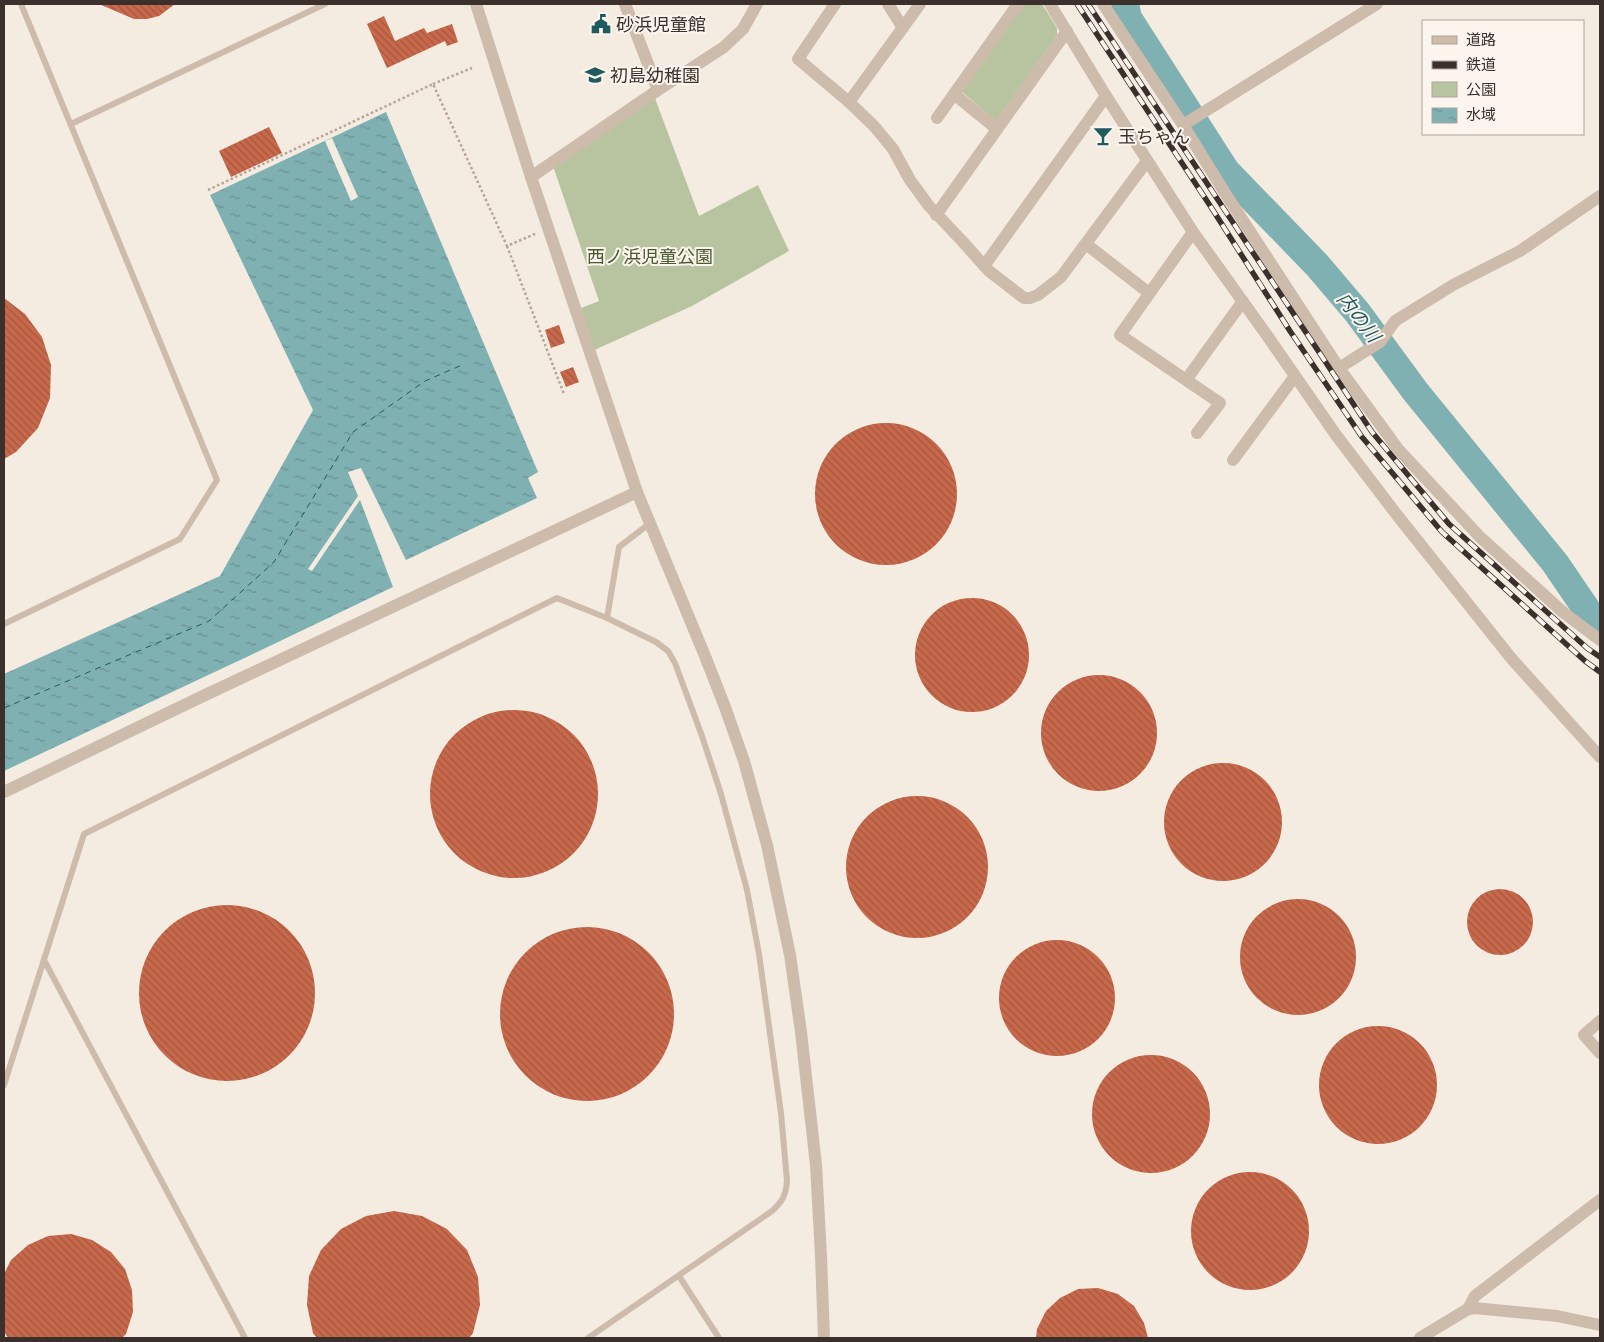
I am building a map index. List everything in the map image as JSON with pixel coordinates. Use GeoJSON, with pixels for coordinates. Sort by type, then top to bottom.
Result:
{"type":"FeatureCollection","features":[{"type":"Feature","properties":{"kind":"street"},"geometry":{"type":"LineString","coordinates":[[476,4],[531,177],[637,492],[725,707],[746,770],[775,882],[790,955],[816,1165],[824,1338]]}},
{"type":"Feature","properties":{"kind":"street"},"geometry":{"type":"LineString","coordinates":[[625,4],[658,90]]}},
{"type":"Feature","properties":{"kind":"street"},"geometry":{"type":"LineString","coordinates":[[531,177],[724,47],[743,29],[757,4]]}},
{"type":"Feature","properties":{"kind":"street"},"geometry":{"type":"LineString","coordinates":[[835,4],[798,59],[849,102],[885,137],[921,197],[936,215],[964,242],[989,271],[1024,298],[1030,298],[1042,292],[1061,277],[1147,161]]}},
{"type":"Feature","properties":{"kind":"street"},"geometry":{"type":"LineString","coordinates":[[888,4],[903,28]]}},
{"type":"Feature","properties":{"kind":"street"},"geometry":{"type":"LineString","coordinates":[[849,102],[920,4]]}},
{"type":"Feature","properties":{"kind":"street"},"geometry":{"type":"LineString","coordinates":[[937,118],[1018,4]]}},
{"type":"Feature","properties":{"kind":"street"},"geometry":{"type":"LineString","coordinates":[[1050,4],[1193,232],[1336,435],[1511,658],[1600,757]]}},
{"type":"Feature","properties":{"kind":"street"},"geometry":{"type":"LineString","coordinates":[[1120,4],[1107,9],[1340,368],[1398,449],[1480,537],[1564,613],[1600,640]]}},
{"type":"Feature","properties":{"kind":"street"},"geometry":{"type":"LineString","coordinates":[[1183,125],[1377,4]]}},
{"type":"Feature","properties":{"kind":"street"},"geometry":{"type":"LineString","coordinates":[[936,215],[1067,31]]}},
{"type":"Feature","properties":{"kind":"street"},"geometry":{"type":"LineString","coordinates":[[954,94],[997,129]]}},
{"type":"Feature","properties":{"kind":"street"},"geometry":{"type":"LineString","coordinates":[[984,266],[1106,96]]}},
{"type":"Feature","properties":{"kind":"street"},"geometry":{"type":"LineString","coordinates":[[1340,368],[1380,342],[1395,321],[1453,285],[1520,252],[1600,196]]}},
{"type":"Feature","properties":{"kind":"street"},"geometry":{"type":"LineString","coordinates":[[1193,232],[1120,335],[1220,403],[1197,433]]}},
{"type":"Feature","properties":{"kind":"street"},"geometry":{"type":"LineString","coordinates":[[1086,244],[1149,293]]}},
{"type":"Feature","properties":{"kind":"street"},"geometry":{"type":"LineString","coordinates":[[1186,380],[1243,301]]}},
{"type":"Feature","properties":{"kind":"street"},"geometry":{"type":"LineString","coordinates":[[1233,460],[1295,376]]}},
{"type":"Feature","properties":{"kind":"street"},"geometry":{"type":"LineString","coordinates":[[4,793],[201,697],[637,492]]}},
{"type":"Feature","properties":{"kind":"street"},"geometry":{"type":"LineString","coordinates":[[1600,1021],[1584,1035],[1600,1053]]}},
{"type":"Feature","properties":{"kind":"street"},"geometry":{"type":"LineString","coordinates":[[1468,1309],[1475,1296],[1600,1200]]}},
{"type":"Feature","properties":{"kind":"street"},"geometry":{"type":"LineString","coordinates":[[1420,1338],[1468,1309],[1474,1308],[1557,1316],[1600,1325]]}},
{"type":"Feature","properties":{"kind":"lane"},"geometry":{"type":"LineString","coordinates":[[4,624],[180,539],[217,480],[22,4]]}},
{"type":"Feature","properties":{"kind":"lane"},"geometry":{"type":"LineString","coordinates":[[71,124],[325,4]]}},
{"type":"Feature","properties":{"kind":"lane"},"geometry":{"type":"LineString","coordinates":[[607,618],[619,547],[649,524]]}},
{"type":"Feature","properties":{"kind":"lane"},"geometry":{"type":"LineString","coordinates":[[4,1085],[84,834],[557,598],[607,618],[656,642],[668,652],[675,663],[702,736],[747,890],[759,954],[787,1167],[786,1191],[782,1202],[772,1211],[588,1338]]}},
{"type":"Feature","properties":{"kind":"lane"},"geometry":{"type":"LineString","coordinates":[[44,960],[245,1338]]}},
{"type":"Feature","properties":{"kind":"lane"},"geometry":{"type":"LineString","coordinates":[[678,1276],[719,1338]]}},
{"type":"Feature","properties":{"kind":"path"},"geometry":{"type":"LineString","coordinates":[[208,190],[433,84],[472,68]]}},
{"type":"Feature","properties":{"kind":"path"},"geometry":{"type":"LineString","coordinates":[[433,84],[507,246],[564,394]]}},
{"type":"Feature","properties":{"kind":"path"},"geometry":{"type":"LineString","coordinates":[[507,246],[548,228]]}},
{"type":"Feature","properties":{"kind":"green space"},"geometry":{"type":"Polygon","coordinates":[[[1021,4],[1042,4],[1057,28],[1057,35],[996,121],[961,91],[1021,4]]]}},
{"type":"Feature","properties":{"kind":"green space","name":"西ノ浜児童公園"},"geometry":{"type":"Polygon","coordinates":[[[653,93],[699,216],[758,185],[789,251],[692,306],[590,352],[576,310],[599,301],[552,163],[653,93]]]}},
{"type":"Feature","properties":{"kind":"water"},"geometry":{"type":"Polygon","coordinates":[[[386,112],[538,472],[528,478],[537,498],[406,560],[361,468],[348,472],[358,496],[308,569],[312,571],[360,500],[393,587],[4,771],[4,674],[220,576],[313,410],[210,195],[386,112]]]}},
{"type":"Feature","properties":{"kind":"pier"},"geometry":{"type":"Polygon","coordinates":[[[332,138],[358,197],[351,201],[325,141],[332,138]]]}},
{"type":"Feature","properties":{"kind":"building"},"geometry":{"type":"Polygon","coordinates":[[[99,4],[175,4],[159,16],[147,19],[134,19],[99,4]]]}},
{"type":"Feature","properties":{"kind":"building"},"geometry":{"type":"Polygon","coordinates":[[[384,16],[395,41],[424,28],[427,33],[452,24],[458,42],[447,46],[445,41],[387,68],[367,24],[384,16]]]}},
{"type":"Feature","properties":{"kind":"building"},"geometry":{"type":"Polygon","coordinates":[[[269,127],[282,153],[231,177],[219,151],[269,127]]]}},
{"type":"Feature","properties":{"kind":"building"},"geometry":{"type":"Polygon","coordinates":[[[4,298],[25,314],[42,337],[51,365],[50,398],[38,428],[16,452],[4,459],[4,298]]]}},
{"type":"Feature","properties":{"kind":"building"},"geometry":{"type":"Polygon","coordinates":[[[559,325],[565,343],[551,348],[545,330],[559,325]]]}},
{"type":"Feature","properties":{"kind":"building"},"geometry":{"type":"Polygon","coordinates":[[[573,367],[579,382],[566,387],[560,372],[573,367]]]}},
{"type":"Feature","properties":{"kind":"building"},"geometry":{"type":"Polygon","coordinates":[[[886,423],[900,424],[913,429],[925,435],[936,444],[945,455],[951,467],[956,480],[956,508],[951,521],[945,533],[936,544],[925,553],[913,559],[900,564],[886,565],[872,564],[859,559],[847,553],[836,544],[827,533],[821,521],[816,508],[815,494],[816,480],[821,467],[827,455],[836,444],[847,435],[859,429],[872,424],[886,423]]]}},
{"type":"Feature","properties":{"kind":"building"},"geometry":{"type":"Polygon","coordinates":[[[972,598],[994,602],[1004,607],[1020,623],[1025,633],[1029,655],[1025,677],[1020,687],[1004,703],[994,708],[972,712],[950,708],[940,703],[924,687],[919,677],[915,655],[919,633],[924,623],[940,607],[950,602],[972,598]]]}},
{"type":"Feature","properties":{"kind":"building"},"geometry":{"type":"Polygon","coordinates":[[[1099,675],[1121,679],[1140,692],[1153,711],[1157,733],[1153,755],[1140,774],[1121,787],[1099,791],[1077,787],[1058,774],[1045,755],[1041,733],[1045,711],[1058,692],[1077,679],[1099,675]]]}},
{"type":"Feature","properties":{"kind":"building"},"geometry":{"type":"Polygon","coordinates":[[[506,710],[522,710],[554,720],[579,741],[592,762],[598,794],[592,826],[584,841],[567,859],[546,872],[522,878],[506,878],[482,872],[467,864],[444,841],[436,826],[430,802],[430,786],[436,762],[444,747],[467,724],[482,716],[506,710]]]}},
{"type":"Feature","properties":{"kind":"building"},"geometry":{"type":"Polygon","coordinates":[[[1223,763],[1245,768],[1265,780],[1277,800],[1282,822],[1277,844],[1265,864],[1245,876],[1223,881],[1201,876],[1181,864],[1169,844],[1164,822],[1169,800],[1181,780],[1201,768],[1223,763]]]}},
{"type":"Feature","properties":{"kind":"building"},"geometry":{"type":"Polygon","coordinates":[[[917,796],[931,797],[944,801],[967,817],[983,840],[987,853],[987,881],[983,894],[967,917],[944,933],[931,937],[917,938],[903,937],[890,933],[867,917],[851,894],[847,881],[846,867],[847,853],[851,840],[867,817],[890,801],[903,797],[917,796]]]}},
{"type":"Feature","properties":{"kind":"building"},"geometry":{"type":"Polygon","coordinates":[[[1500,889],[1512,892],[1523,899],[1530,910],[1533,922],[1530,934],[1523,945],[1512,952],[1500,955],[1488,952],[1477,945],[1470,934],[1467,922],[1470,910],[1477,899],[1488,892],[1500,889]]]}},
{"type":"Feature","properties":{"kind":"building"},"geometry":{"type":"Polygon","coordinates":[[[1298,899],[1320,903],[1339,916],[1352,935],[1356,957],[1352,979],[1339,998],[1320,1011],[1298,1015],[1276,1011],[1257,998],[1244,979],[1240,957],[1244,935],[1257,916],[1276,903],[1298,899]]]}},
{"type":"Feature","properties":{"kind":"building"},"geometry":{"type":"Polygon","coordinates":[[[218,905],[236,905],[268,915],[283,925],[295,937],[305,952],[311,967],[315,993],[311,1019],[305,1034],[295,1049],[283,1061],[268,1071],[253,1077],[236,1081],[218,1081],[186,1071],[171,1061],[159,1049],[149,1034],[143,1019],[139,1002],[139,984],[149,952],[159,937],[171,925],[186,915],[201,909],[218,905]]]}},
{"type":"Feature","properties":{"kind":"building"},"geometry":{"type":"Polygon","coordinates":[[[578,927],[596,927],[628,937],[654,959],[664,973],[670,989],[674,1023],[664,1055],[642,1081],[628,1091],[612,1097],[596,1101],[578,1101],[546,1091],[520,1069],[510,1055],[504,1039],[500,1023],[500,1005],[510,973],[532,947],[546,937],[562,931],[578,927]]]}},
{"type":"Feature","properties":{"kind":"building"},"geometry":{"type":"Polygon","coordinates":[[[1057,940],[1079,945],[1098,957],[1110,976],[1115,998],[1110,1020],[1098,1039],[1079,1051],[1057,1056],[1035,1051],[1016,1039],[1004,1020],[999,998],[1004,976],[1016,957],[1035,945],[1057,940]]]}},
{"type":"Feature","properties":{"kind":"building"},"geometry":{"type":"Polygon","coordinates":[[[1378,1026],[1400,1031],[1420,1043],[1432,1063],[1437,1085],[1432,1107],[1420,1127],[1400,1139],[1378,1144],[1356,1139],[1336,1127],[1324,1107],[1319,1085],[1324,1063],[1336,1043],[1356,1031],[1378,1026]]]}},
{"type":"Feature","properties":{"kind":"building"},"geometry":{"type":"Polygon","coordinates":[[[1151,1055],[1174,1059],[1193,1072],[1206,1091],[1210,1114],[1206,1137],[1193,1156],[1174,1169],[1151,1173],[1128,1169],[1109,1156],[1096,1137],[1092,1114],[1096,1091],[1109,1072],[1128,1059],[1151,1055]]]}},
{"type":"Feature","properties":{"kind":"building"},"geometry":{"type":"Polygon","coordinates":[[[1250,1172],[1273,1177],[1292,1189],[1304,1208],[1309,1231],[1304,1254],[1292,1273],[1273,1285],[1250,1290],[1227,1285],[1208,1273],[1196,1254],[1191,1231],[1196,1208],[1208,1189],[1227,1177],[1250,1172]]]}},
{"type":"Feature","properties":{"kind":"building"},"geometry":{"type":"Polygon","coordinates":[[[394,1211],[422,1216],[447,1229],[467,1250],[478,1277],[480,1305],[473,1333],[469,1338],[317,1338],[313,1333],[307,1305],[309,1276],[321,1250],[341,1229],[366,1216],[394,1211]]]}},
{"type":"Feature","properties":{"kind":"building"},"geometry":{"type":"Polygon","coordinates":[[[71,1234],[92,1240],[111,1252],[125,1269],[132,1290],[133,1312],[126,1334],[122,1338],[8,1338],[4,1331],[4,1274],[11,1260],[28,1245],[48,1236],[71,1234]]]}},
{"type":"Feature","properties":{"kind":"building"},"geometry":{"type":"Polygon","coordinates":[[[1098,1288],[1118,1294],[1134,1306],[1144,1323],[1148,1338],[1036,1338],[1037,1329],[1046,1311],[1060,1298],[1078,1289],[1098,1288]]]}},
{"type":"Feature","properties":{"kind":"waterway","name":"内の川"},"geometry":{"type":"LineString","coordinates":[[1125,4],[1128,18],[1226,171],[1317,265],[1357,312],[1415,391],[1555,563],[1600,629]]}},
{"type":"Feature","properties":{"kind":"ferry route"},"geometry":{"type":"LineString","coordinates":[[4,708],[209,621],[274,562],[353,432],[425,381],[462,365]]}},
{"type":"Feature","properties":{"kind":"railway"},"geometry":{"type":"LineString","coordinates":[[1077,4],[1290,331],[1362,437],[1442,532],[1585,661],[1600,672]]}},
{"type":"Feature","properties":{"kind":"railway"},"geometry":{"type":"LineString","coordinates":[[1088,4],[1372,432],[1449,524],[1587,648],[1600,657]]}},
{"type":"Feature","properties":{"kind":"place","name":"砂浜児童館"},"geometry":{"type":"Point","coordinates":[601,24]}},
{"type":"Feature","properties":{"kind":"place","name":"初島幼稚園"},"geometry":{"type":"Point","coordinates":[595,75]}},
{"type":"Feature","properties":{"kind":"place","name":"玉ちゃん"},"geometry":{"type":"Point","coordinates":[1103,136]}}]}
